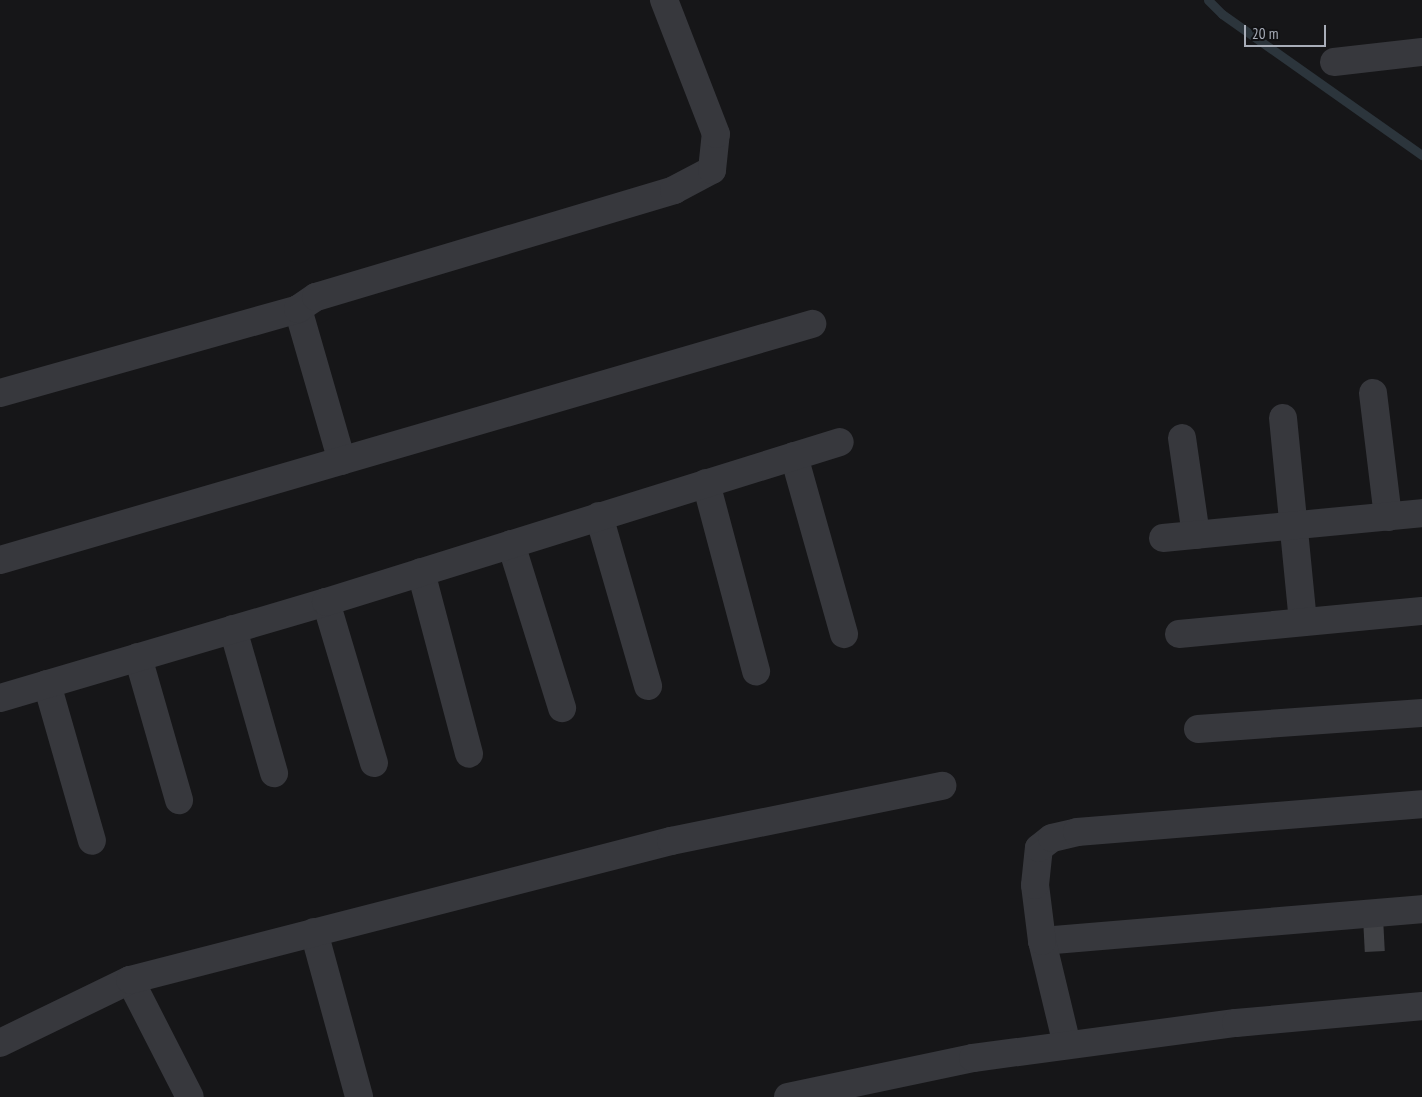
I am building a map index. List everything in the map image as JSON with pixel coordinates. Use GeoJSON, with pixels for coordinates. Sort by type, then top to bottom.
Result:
{"type":"FeatureCollection","features":[{"type":"Feature","properties":{"kind":"street"},"geometry":{"type":"LineString","coordinates":[[0,393],[298,309],[316,297],[674,190],[712,170],[716,134],[664,0]]}},
{"type":"Feature","properties":{"kind":"street"},"geometry":{"type":"LineString","coordinates":[[1334,62],[1422,52]]}},
{"type":"Feature","properties":{"kind":"street"},"geometry":{"type":"LineString","coordinates":[[298,309],[342,461]]}},
{"type":"Feature","properties":{"kind":"street"},"geometry":{"type":"LineString","coordinates":[[0,560],[812,324]]}},
{"type":"Feature","properties":{"kind":"street"},"geometry":{"type":"LineString","coordinates":[[1373,393],[1388,517]]}},
{"type":"Feature","properties":{"kind":"street"},"geometry":{"type":"LineString","coordinates":[[1282,418],[1303,622]]}},
{"type":"Feature","properties":{"kind":"street"},"geometry":{"type":"LineString","coordinates":[[1182,438],[1196,535]]}},
{"type":"Feature","properties":{"kind":"street"},"geometry":{"type":"LineString","coordinates":[[0,698],[326,602],[840,442]]}},
{"type":"Feature","properties":{"kind":"street"},"geometry":{"type":"LineString","coordinates":[[794,456],[844,634]]}},
{"type":"Feature","properties":{"kind":"street"},"geometry":{"type":"LineString","coordinates":[[706,484],[756,672]]}},
{"type":"Feature","properties":{"kind":"street"},"geometry":{"type":"LineString","coordinates":[[1164,538],[1422,514]]}},
{"type":"Feature","properties":{"kind":"street"},"geometry":{"type":"LineString","coordinates":[[598,516],[648,686]]}},
{"type":"Feature","properties":{"kind":"street"},"geometry":{"type":"LineString","coordinates":[[511,544],[562,708]]}},
{"type":"Feature","properties":{"kind":"street"},"geometry":{"type":"LineString","coordinates":[[421,572],[469,754]]}},
{"type":"Feature","properties":{"kind":"street"},"geometry":{"type":"LineString","coordinates":[[326,602],[374,763]]}},
{"type":"Feature","properties":{"kind":"street"},"geometry":{"type":"LineString","coordinates":[[1179,634],[1422,611]]}},
{"type":"Feature","properties":{"kind":"street"},"geometry":{"type":"LineString","coordinates":[[233,629],[274,773]]}},
{"type":"Feature","properties":{"kind":"street"},"geometry":{"type":"LineString","coordinates":[[138,658],[179,800]]}},
{"type":"Feature","properties":{"kind":"street"},"geometry":{"type":"LineString","coordinates":[[48,684],[92,841]]}},
{"type":"Feature","properties":{"kind":"street"},"geometry":{"type":"LineString","coordinates":[[1198,729],[1422,713]]}},
{"type":"Feature","properties":{"kind":"street"},"geometry":{"type":"LineString","coordinates":[[0,1042],[130,980],[671,841],[942,786]]}},
{"type":"Feature","properties":{"kind":"street"},"geometry":{"type":"LineString","coordinates":[[1067,1045],[1042,940],[1036,876],[1039,848],[1052,838],[1077,832],[1422,804]]}},
{"type":"Feature","properties":{"kind":"street"},"geometry":{"type":"LineString","coordinates":[[1042,940],[1422,909]]}},
{"type":"Feature","properties":{"kind":"street"},"geometry":{"type":"LineString","coordinates":[[314,932],[359,1097]]}},
{"type":"Feature","properties":{"kind":"street"},"geometry":{"type":"LineString","coordinates":[[130,980],[190,1097]]}},
{"type":"Feature","properties":{"kind":"street"},"geometry":{"type":"LineString","coordinates":[[788,1097],[973,1058],[1236,1023],[1422,1006]]}},
{"type":"Feature","properties":{"kind":"building"},"geometry":{"type":"Polygon","coordinates":[[[1383,917],[1385,951],[1365,952],[1363,918],[1383,917]]]}},
{"type":"Feature","properties":{"kind":"waterway"},"geometry":{"type":"LineString","coordinates":[[1208,0],[1222,14],[1422,155]]}}]}
